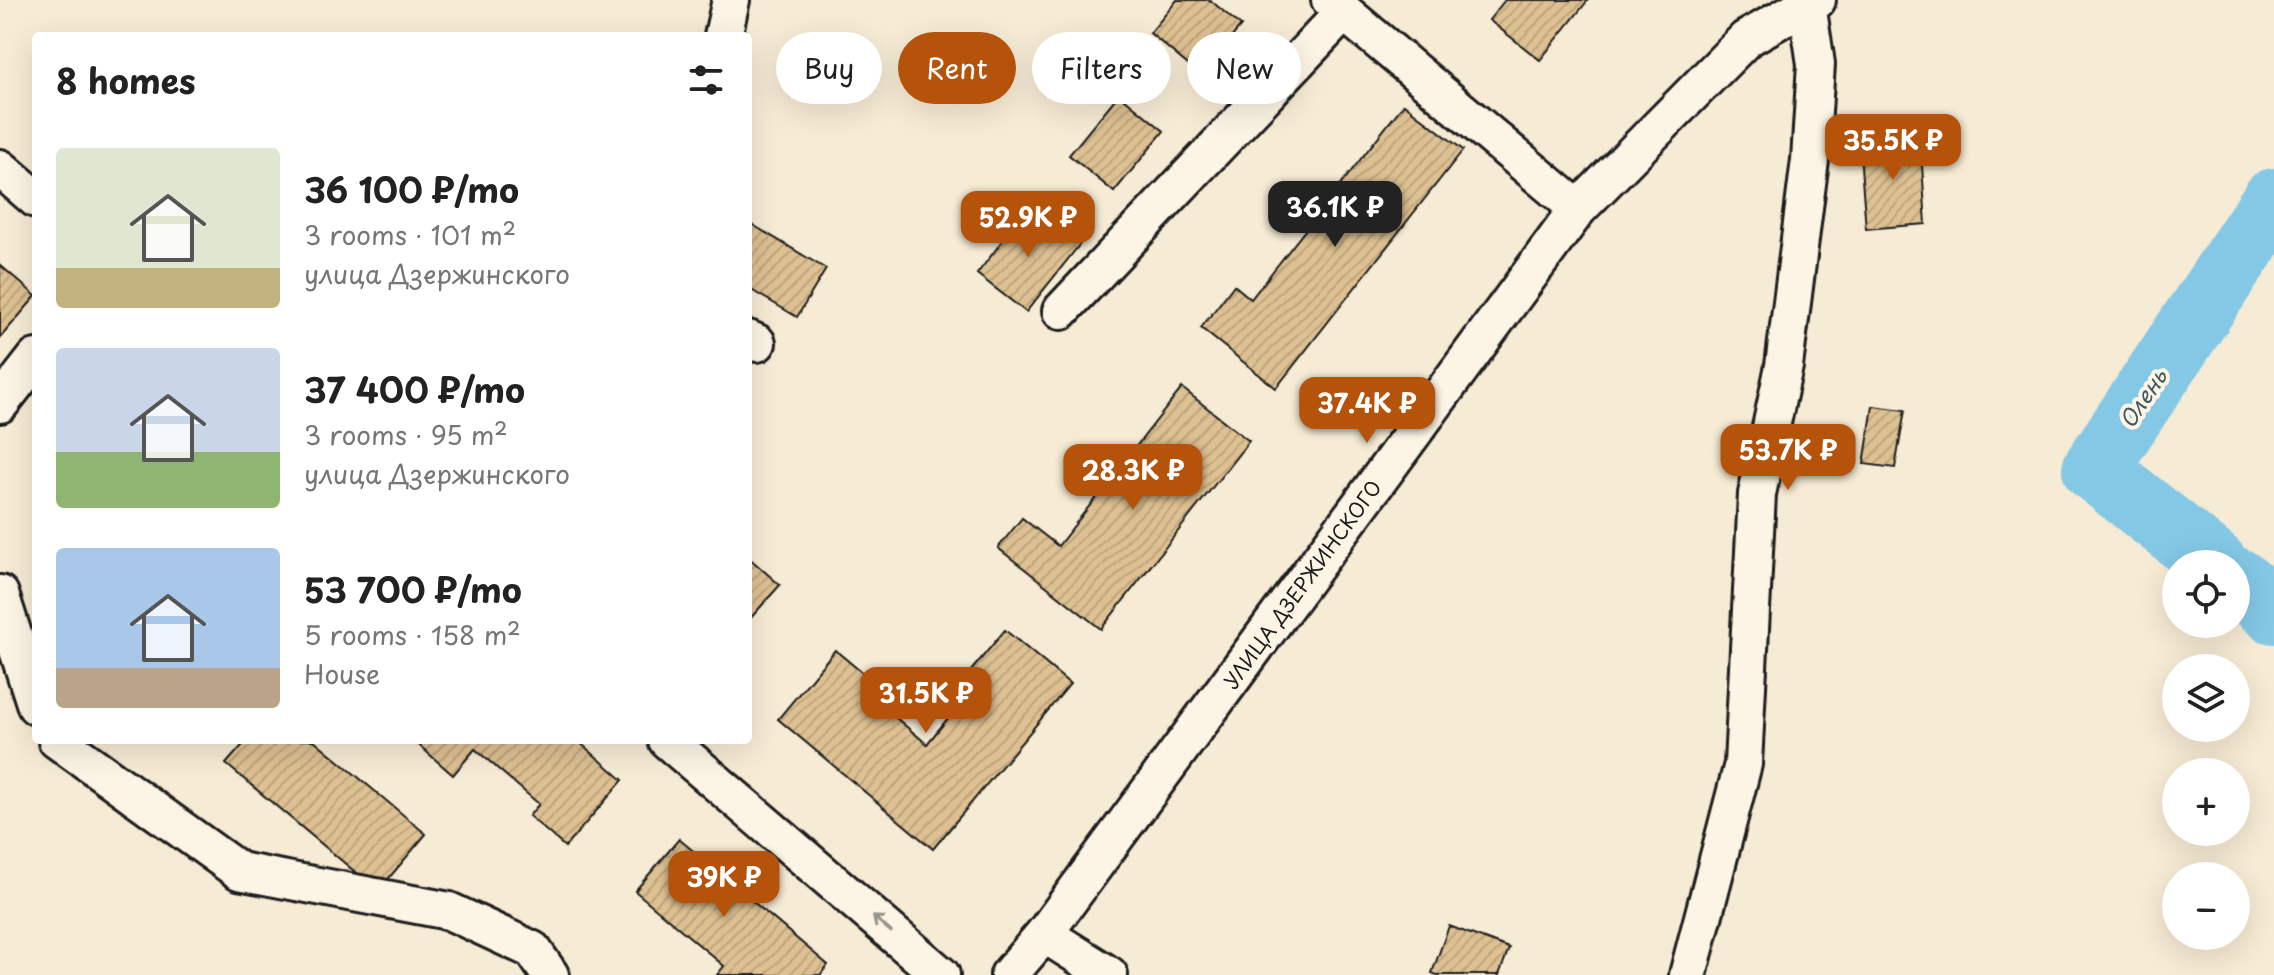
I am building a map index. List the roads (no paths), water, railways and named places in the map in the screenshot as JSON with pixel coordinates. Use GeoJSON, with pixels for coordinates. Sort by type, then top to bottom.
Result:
{"type":"FeatureCollection","features":[{"type":"Feature","properties":{"kind":"street"},"geometry":{"type":"LineString","coordinates":[[724,32],[731,0]]}},
{"type":"Feature","properties":{"kind":"street"},"geometry":{"type":"LineString","coordinates":[[1688,975],[1743,764],[1757,494],[1784,366],[1810,160],[1816,64],[1812,2]]}},
{"type":"Feature","properties":{"kind":"street","name":"УЛИЦА ДЗЕРЖИНСКОГО"},"geometry":{"type":"LineString","coordinates":[[1009,975],[1044,934],[1578,209],[1746,39],[1812,2]]}},
{"type":"Feature","properties":{"kind":"street"},"geometry":{"type":"LineString","coordinates":[[1061,311],[1337,6],[1578,209]]}},
{"type":"Feature","properties":{"kind":"street"},"geometry":{"type":"LineString","coordinates":[[0,168],[32,196]]}},
{"type":"Feature","properties":{"kind":"street"},"geometry":{"type":"LineString","coordinates":[[0,404],[32,363]]}},
{"type":"Feature","properties":{"kind":"street"},"geometry":{"type":"LineString","coordinates":[[0,594],[32,695]]}},
{"type":"Feature","properties":{"kind":"street"},"geometry":{"type":"LineString","coordinates":[[63,744],[239,871],[449,911],[533,950],[550,975]]}},
{"type":"Feature","properties":{"kind":"street"},"geometry":{"type":"LineString","coordinates":[[672,744],[941,975]]}},
{"type":"Feature","properties":{"kind":"street"},"geometry":{"type":"LineString","coordinates":[[1044,934],[1109,975]]}},
{"type":"Feature","properties":{"kind":"waterway","name":"Олень"},"geometry":{"type":"LineString","coordinates":[[2197,550],[2095,469],[2274,201]]}},
{"type":"Feature","properties":{"kind":"waterway","name":"Олень"},"geometry":{"type":"LineString","coordinates":[[2250,591],[2274,611]]}}]}
